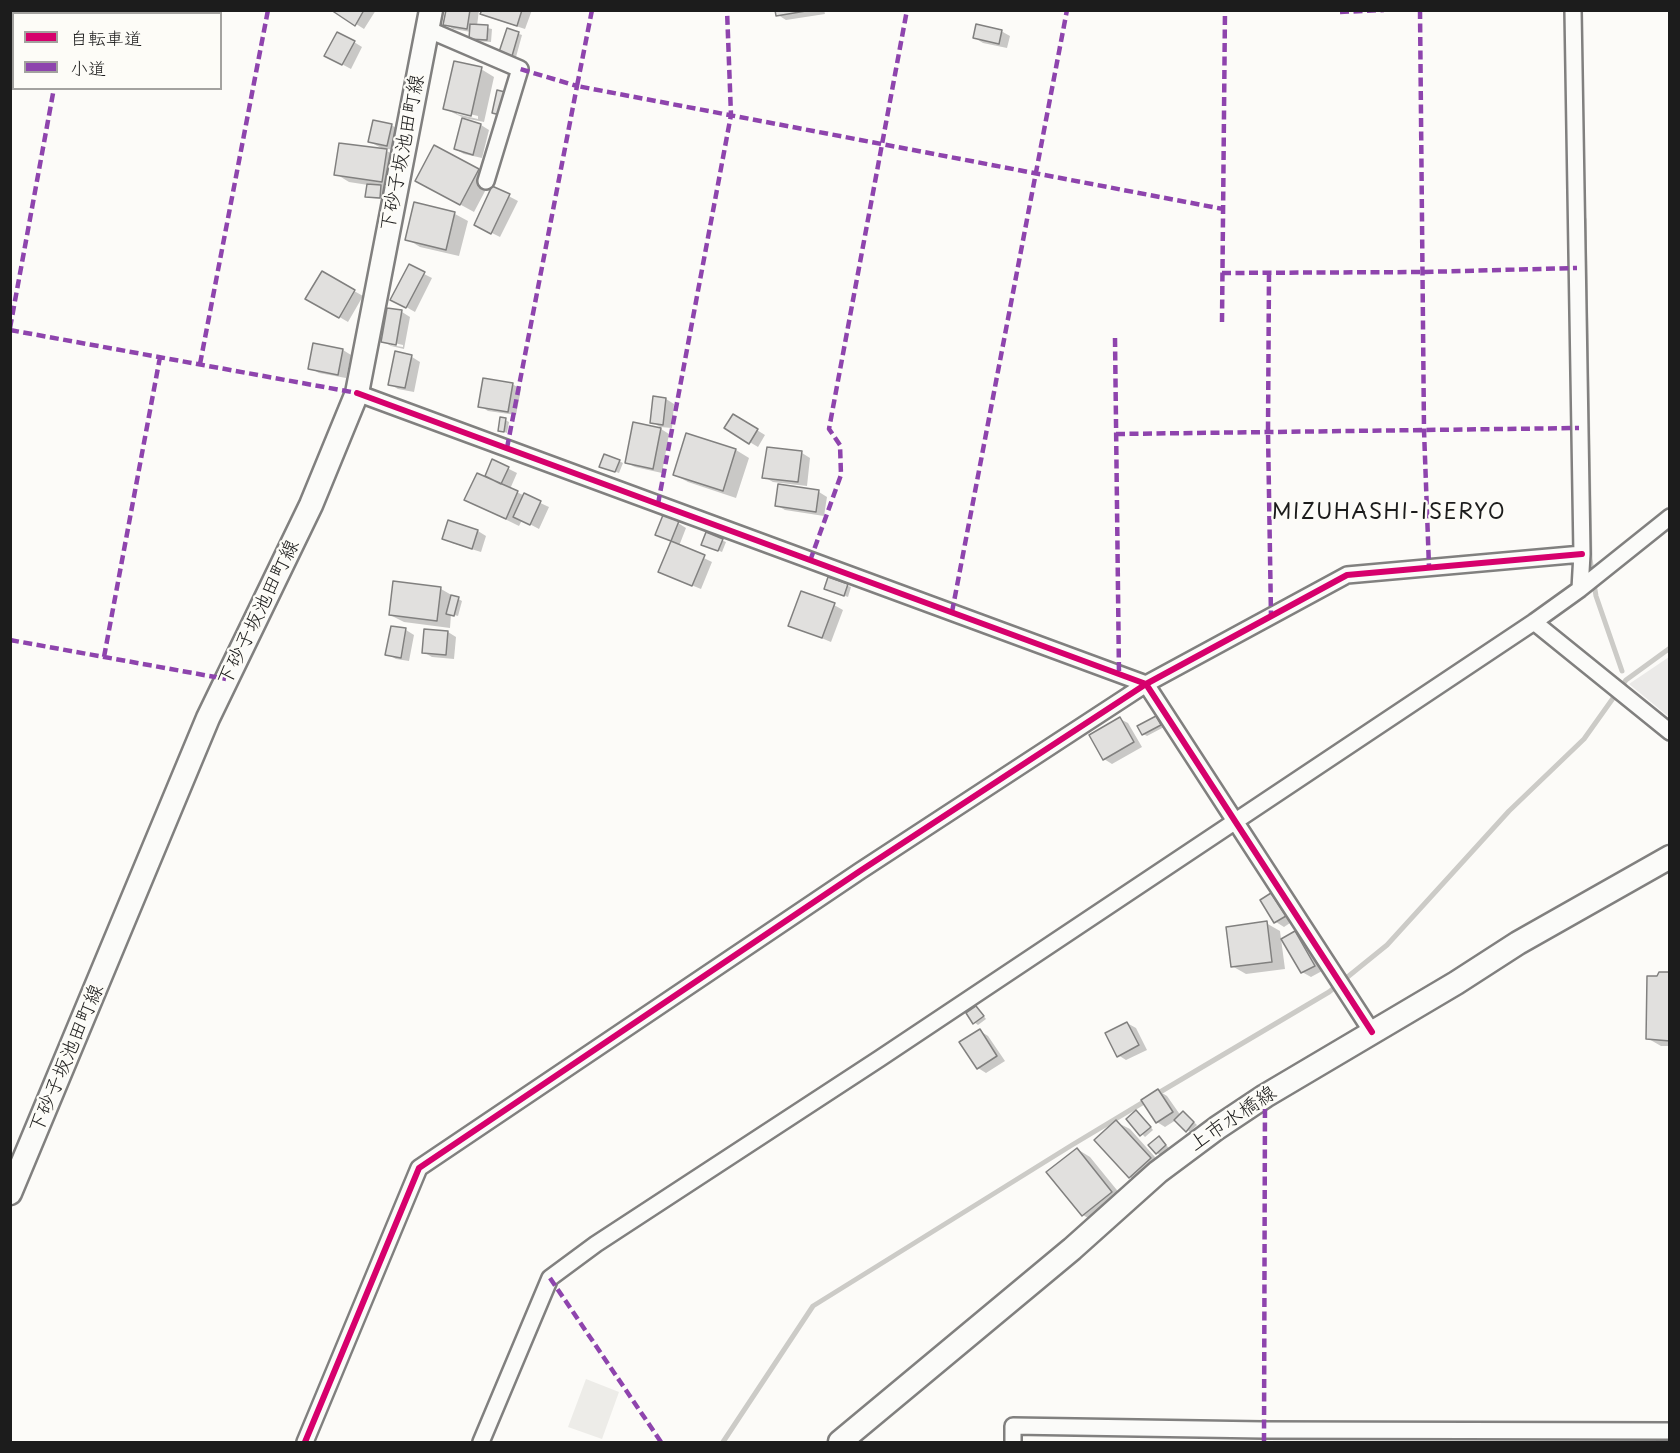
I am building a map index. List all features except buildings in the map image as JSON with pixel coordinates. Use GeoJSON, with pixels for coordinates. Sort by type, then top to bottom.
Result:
{"type":"FeatureCollection","features":[{"type":"Feature","properties":{"kind":"main road","name":"下砂子坂池田町線"},"geometry":{"type":"LineString","coordinates":[[10,1193],[208,718],[311,505],[357,393],[429,20]]}},
{"type":"Feature","properties":{"kind":"main road","name":"上市水橋線"},"geometry":{"type":"LineString","coordinates":[[840,1443],[1072,1250],[1158,1172],[1217,1128],[1518,943],[1670,856]]}},
{"type":"Feature","properties":{"kind":"street"},"geometry":{"type":"LineString","coordinates":[[1573,10],[1582,554],[1580,589]]}},
{"type":"Feature","properties":{"kind":"street"},"geometry":{"type":"LineString","coordinates":[[429,20],[520,69],[486,181]]}},
{"type":"Feature","properties":{"kind":"street"},"geometry":{"type":"LineString","coordinates":[[357,393],[1146,684],[1372,1032]]}},
{"type":"Feature","properties":{"kind":"street"},"geometry":{"type":"LineString","coordinates":[[482,1443],[550,1278],[596,1244],[879,1059],[1534,622],[1580,589],[1670,517]]}},
{"type":"Feature","properties":{"kind":"street"},"geometry":{"type":"LineString","coordinates":[[305,1443],[419,1168],[860,871],[1146,684],[1347,576],[1582,554]]}},
{"type":"Feature","properties":{"kind":"street"},"geometry":{"type":"LineString","coordinates":[[1534,622],[1670,732]]}},
{"type":"Feature","properties":{"kind":"street"},"geometry":{"type":"LineString","coordinates":[[1013,1443],[1013,1426],[1263,1430],[1670,1431]]}},
{"type":"Feature","properties":{"kind":"shaded area"},"geometry":{"type":"Polygon","coordinates":[[[1669,657],[1669,717],[1629,684],[1669,657]]]}},
{"type":"Feature","properties":{"kind":"shaded area"},"geometry":{"type":"Polygon","coordinates":[[[586,1379],[619,1392],[602,1439],[568,1427],[586,1379]]]}},
{"type":"Feature","properties":{"kind":"waterway"},"geometry":{"type":"LineString","coordinates":[[1584,219],[1590,559],[1596,596],[1622,671]]}},
{"type":"Feature","properties":{"kind":"waterway"},"geometry":{"type":"LineString","coordinates":[[1155,1095],[1329,992],[1387,945],[1509,811],[1584,739],[1626,680],[1670,648]]}},
{"type":"Feature","properties":{"kind":"waterway"},"geometry":{"type":"LineString","coordinates":[[723,1442],[813,1306],[1147,1100]]}},
{"type":"Feature","properties":{"kind":"marked path"},"geometry":{"type":"LineString","coordinates":[[200,364],[268,10]]}},
{"type":"Feature","properties":{"kind":"marked path"},"geometry":{"type":"LineString","coordinates":[[592,10],[577,86],[1223,209]]}},
{"type":"Feature","properties":{"kind":"marked path"},"geometry":{"type":"LineString","coordinates":[[658,504],[731,115],[727,10]]}},
{"type":"Feature","properties":{"kind":"marked path"},"geometry":{"type":"LineString","coordinates":[[810,561],[841,475],[840,445],[829,429],[907,10]]}},
{"type":"Feature","properties":{"kind":"marked path"},"geometry":{"type":"LineString","coordinates":[[952,612],[1067,10]]}},
{"type":"Feature","properties":{"kind":"marked path"},"geometry":{"type":"LineString","coordinates":[[1222,322],[1225,10]]}},
{"type":"Feature","properties":{"kind":"marked path"},"geometry":{"type":"LineString","coordinates":[[1340,12],[1384,10]]}},
{"type":"Feature","properties":{"kind":"marked path"},"geometry":{"type":"LineString","coordinates":[[1420,10],[1424,430],[1429,567]]}},
{"type":"Feature","properties":{"kind":"marked path"},"geometry":{"type":"LineString","coordinates":[[507,448],[577,86],[520,69]]}},
{"type":"Feature","properties":{"kind":"marked path"},"geometry":{"type":"LineString","coordinates":[[10,328],[54,90]]}},
{"type":"Feature","properties":{"kind":"marked path"},"geometry":{"type":"LineString","coordinates":[[1222,273],[1423,272],[1577,268]]}},
{"type":"Feature","properties":{"kind":"marked path"},"geometry":{"type":"LineString","coordinates":[[1269,273],[1268,432],[1271,616]]}},
{"type":"Feature","properties":{"kind":"marked path"},"geometry":{"type":"LineString","coordinates":[[10,330],[357,393]]}},
{"type":"Feature","properties":{"kind":"marked path"},"geometry":{"type":"LineString","coordinates":[[1115,338],[1119,674]]}},
{"type":"Feature","properties":{"kind":"marked path"},"geometry":{"type":"LineString","coordinates":[[104,657],[160,357]]}},
{"type":"Feature","properties":{"kind":"marked path"},"geometry":{"type":"LineString","coordinates":[[1116,434],[1579,428]]}},
{"type":"Feature","properties":{"kind":"marked path"},"geometry":{"type":"LineString","coordinates":[[10,640],[226,679]]}},
{"type":"Feature","properties":{"kind":"marked path"},"geometry":{"type":"LineString","coordinates":[[1264,1442],[1265,1096]]}},
{"type":"Feature","properties":{"kind":"marked path"},"geometry":{"type":"LineString","coordinates":[[550,1278],[661,1442]]}},
{"type":"Feature","properties":{"kind":"cycle path"},"geometry":{"type":"LineString","coordinates":[[357,393],[1146,684],[1372,1032]]}},
{"type":"Feature","properties":{"kind":"cycle path"},"geometry":{"type":"LineString","coordinates":[[305,1442],[419,1168],[860,871],[1146,684],[1347,575],[1582,554]]}},
{"type":"Feature","properties":{"kind":"district","name":"MIZUHASHI-ISERYO"},"geometry":{"type":"Point","coordinates":[1389,513]}}]}
